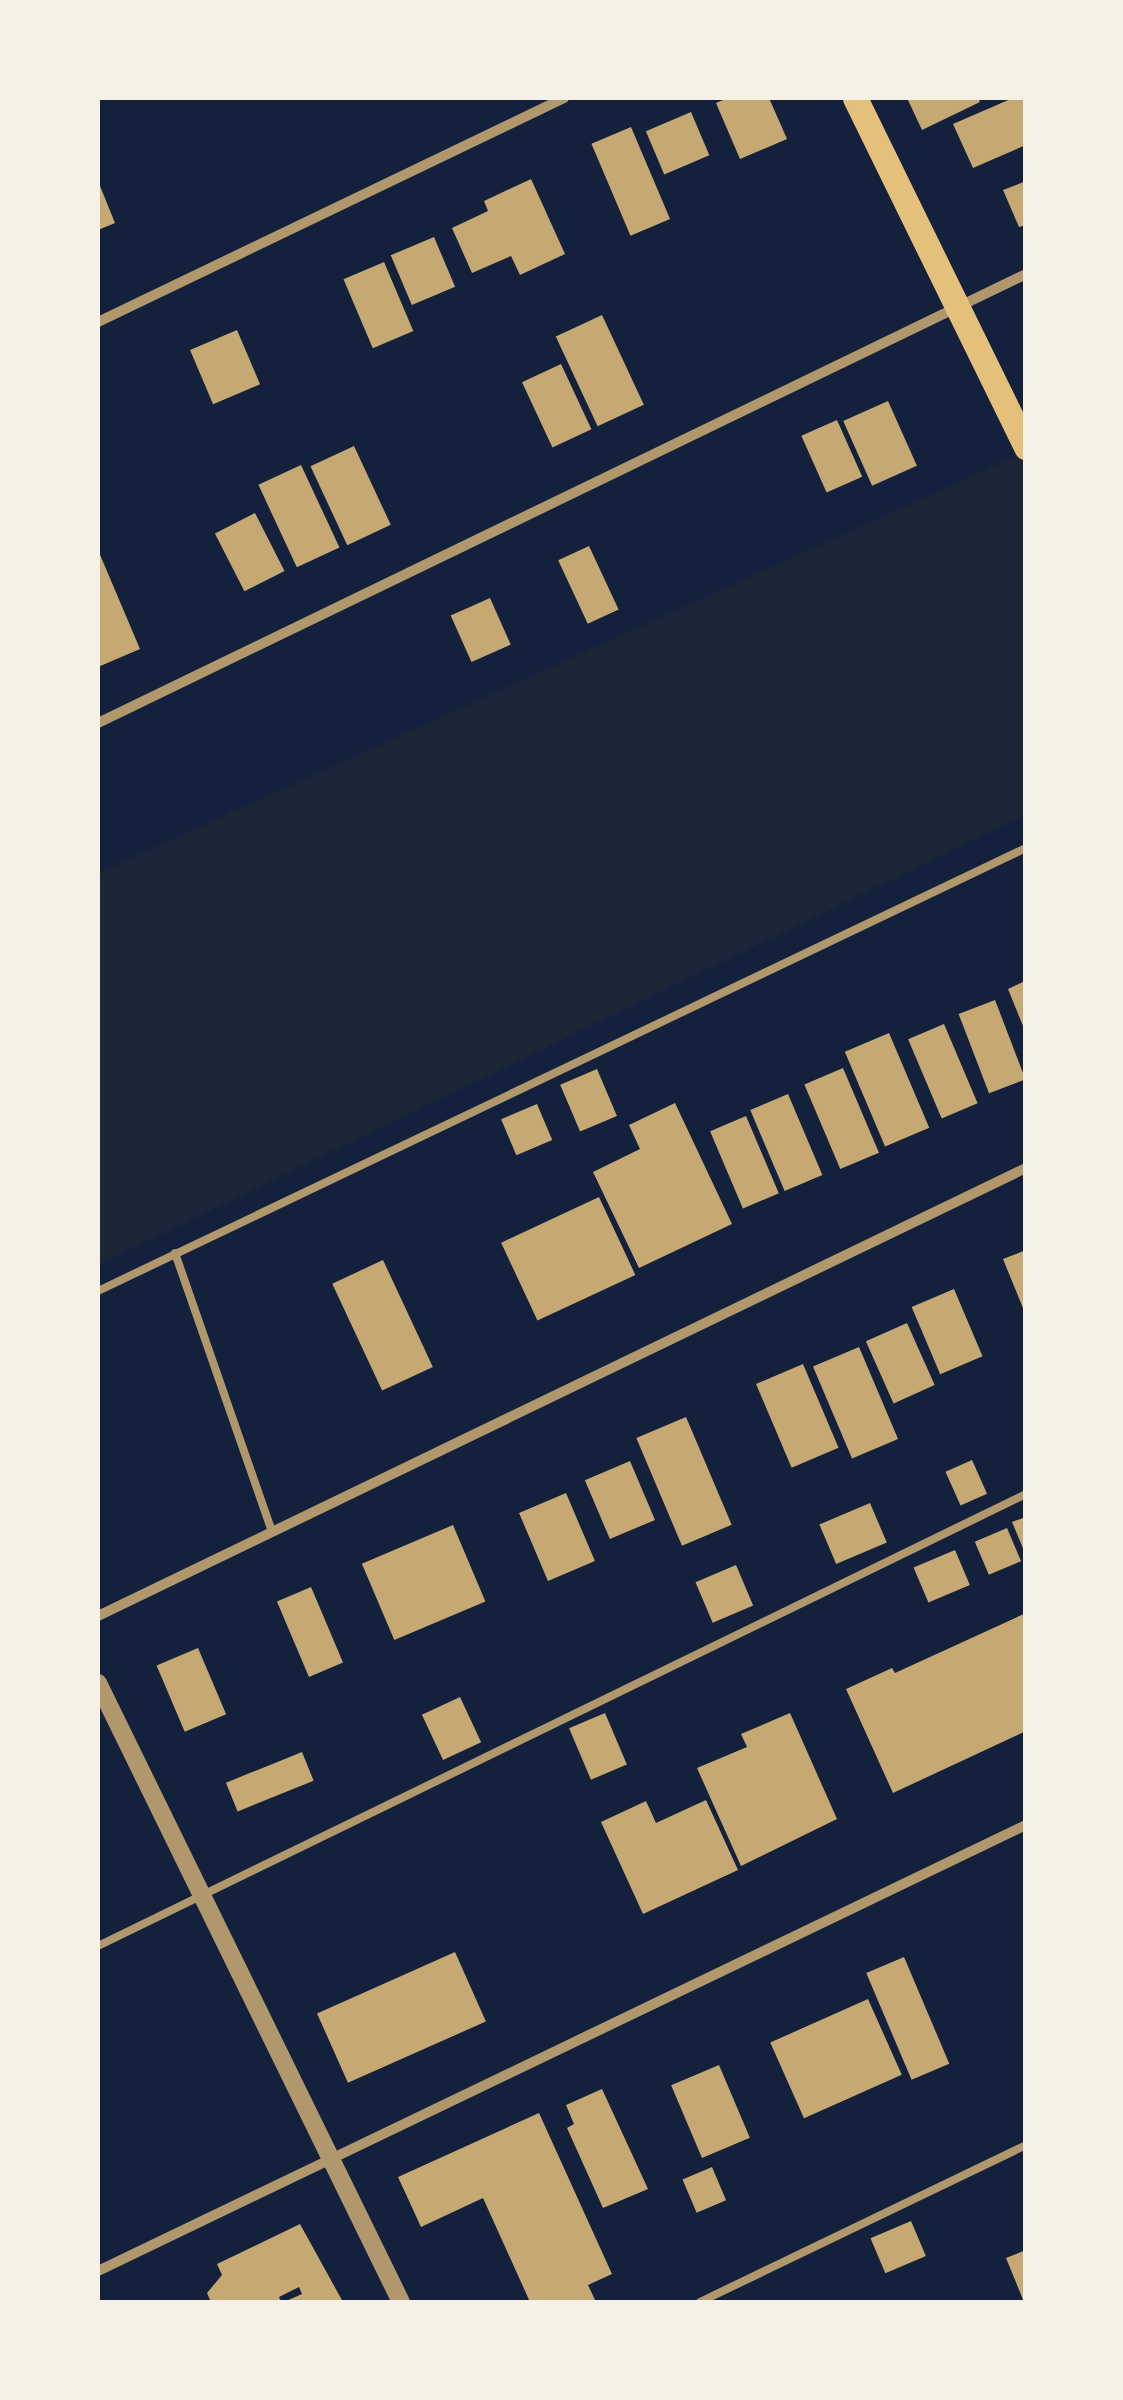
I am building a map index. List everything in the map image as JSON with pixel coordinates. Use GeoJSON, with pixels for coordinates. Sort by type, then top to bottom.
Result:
{"type":"FeatureCollection","features":[{"type":"Feature","properties":{"kind":"main road"},"geometry":{"type":"LineString","coordinates":[[855,98],[1026,448]]}},
{"type":"Feature","properties":{"kind":"street"},"geometry":{"type":"LineString","coordinates":[[98,322],[564,98]]}},
{"type":"Feature","properties":{"kind":"street"},"geometry":{"type":"LineString","coordinates":[[98,723],[1026,274]]}},
{"type":"Feature","properties":{"kind":"street"},"geometry":{"type":"LineString","coordinates":[[98,1616],[1026,1168]]}},
{"type":"Feature","properties":{"kind":"street"},"geometry":{"type":"LineString","coordinates":[[98,1683],[400,2302]]}},
{"type":"Feature","properties":{"kind":"street"},"geometry":{"type":"LineString","coordinates":[[98,2271],[1026,1825]]}},
{"type":"Feature","properties":{"kind":"lane"},"geometry":{"type":"LineString","coordinates":[[98,1291],[1026,848]]}},
{"type":"Feature","properties":{"kind":"lane"},"geometry":{"type":"LineString","coordinates":[[175,1254],[272,1532]]}},
{"type":"Feature","properties":{"kind":"lane"},"geometry":{"type":"LineString","coordinates":[[98,1946],[1026,1494]]}},
{"type":"Feature","properties":{"kind":"lane"},"geometry":{"type":"LineString","coordinates":[[700,2302],[1026,2145]]}},
{"type":"Feature","properties":{"kind":"shaded area"},"geometry":{"type":"Polygon","coordinates":[[[1025,452],[1025,815],[98,1265],[98,873],[1025,452]]]}},
{"type":"Feature","properties":{"kind":"building"},"geometry":{"type":"Polygon","coordinates":[[[728,98],[769,98],[787,139],[740,159],[716,103],[728,98]]]}},
{"type":"Feature","properties":{"kind":"building"},"geometry":{"type":"Polygon","coordinates":[[[907,98],[978,98],[980,102],[922,130],[907,98]]]}},
{"type":"Feature","properties":{"kind":"building"},"geometry":{"type":"Polygon","coordinates":[[[1013,98],[1026,98],[1026,145],[973,168],[953,124],[1013,98]]]}},
{"type":"Feature","properties":{"kind":"building"},"geometry":{"type":"Polygon","coordinates":[[[691,112],[709,155],[664,174],[646,131],[691,112]]]}},
{"type":"Feature","properties":{"kind":"building"},"geometry":{"type":"Polygon","coordinates":[[[631,127],[670,219],[630,236],[591,144],[631,127]]]}},
{"type":"Feature","properties":{"kind":"building"},"geometry":{"type":"Polygon","coordinates":[[[531,179],[565,254],[520,275],[511,256],[472,273],[452,228],[488,211],[484,201],[531,179]]]}},
{"type":"Feature","properties":{"kind":"building"},"geometry":{"type":"Polygon","coordinates":[[[98,181],[115,223],[98,230],[98,181]]]}},
{"type":"Feature","properties":{"kind":"building"},"geometry":{"type":"Polygon","coordinates":[[[1026,181],[1026,225],[1019,227],[1003,190],[1026,181]]]}},
{"type":"Feature","properties":{"kind":"building"},"geometry":{"type":"Polygon","coordinates":[[[434,237],[455,287],[412,305],[391,255],[434,237]]]}},
{"type":"Feature","properties":{"kind":"building"},"geometry":{"type":"Polygon","coordinates":[[[384,262],[413,331],[373,348],[343,279],[384,262]]]}},
{"type":"Feature","properties":{"kind":"building"},"geometry":{"type":"Polygon","coordinates":[[[602,315],[644,405],[598,426],[556,337],[602,315]]]}},
{"type":"Feature","properties":{"kind":"building"},"geometry":{"type":"Polygon","coordinates":[[[237,330],[260,384],[213,404],[190,350],[237,330]]]}},
{"type":"Feature","properties":{"kind":"building"},"geometry":{"type":"Polygon","coordinates":[[[561,364],[591,429],[552,447],[522,382],[561,364]]]}},
{"type":"Feature","properties":{"kind":"building"},"geometry":{"type":"Polygon","coordinates":[[[888,401],[917,466],[872,486],[843,421],[888,401]]]}},
{"type":"Feature","properties":{"kind":"building"},"geometry":{"type":"Polygon","coordinates":[[[837,420],[862,477],[827,493],[801,436],[837,420]]]}},
{"type":"Feature","properties":{"kind":"building"},"geometry":{"type":"Polygon","coordinates":[[[354,446],[391,525],[347,545],[310,466],[354,446]]]}},
{"type":"Feature","properties":{"kind":"building"},"geometry":{"type":"Polygon","coordinates":[[[301,465],[339,547],[297,567],[258,485],[301,465]]]}},
{"type":"Feature","properties":{"kind":"building"},"geometry":{"type":"Polygon","coordinates":[[[255,513],[285,571],[244,591],[215,533],[255,513]]]}},
{"type":"Feature","properties":{"kind":"building"},"geometry":{"type":"Polygon","coordinates":[[[589,546],[619,609],[588,624],[558,560],[589,546]]]}},
{"type":"Feature","properties":{"kind":"building"},"geometry":{"type":"Polygon","coordinates":[[[98,550],[140,649],[98,667],[98,550]]]}},
{"type":"Feature","properties":{"kind":"building"},"geometry":{"type":"Polygon","coordinates":[[[490,598],[511,645],[471,662],[451,615],[490,598]]]}},
{"type":"Feature","properties":{"kind":"building"},"geometry":{"type":"Polygon","coordinates":[[[1025,981],[1025,1031],[1008,989],[1025,981]]]}},
{"type":"Feature","properties":{"kind":"building"},"geometry":{"type":"Polygon","coordinates":[[[995,1000],[1025,1079],[989,1093],[959,1014],[995,1000]]]}},
{"type":"Feature","properties":{"kind":"building"},"geometry":{"type":"Polygon","coordinates":[[[944,1024],[978,1103],[942,1118],[908,1039],[944,1024]]]}},
{"type":"Feature","properties":{"kind":"building"},"geometry":{"type":"Polygon","coordinates":[[[889,1033],[929,1128],[885,1147],[845,1052],[889,1033]]]}},
{"type":"Feature","properties":{"kind":"building"},"geometry":{"type":"Polygon","coordinates":[[[843,1068],[879,1153],[840,1169],[804,1084],[843,1068]]]}},
{"type":"Feature","properties":{"kind":"building"},"geometry":{"type":"Polygon","coordinates":[[[597,1069],[617,1116],[580,1132],[560,1085],[597,1069]]]}},
{"type":"Feature","properties":{"kind":"building"},"geometry":{"type":"Polygon","coordinates":[[[788,1094],[822,1175],[785,1191],[750,1110],[788,1094]]]}},
{"type":"Feature","properties":{"kind":"building"},"geometry":{"type":"Polygon","coordinates":[[[675,1103],[732,1224],[639,1268],[593,1172],[640,1149],[629,1125],[675,1103]]]}},
{"type":"Feature","properties":{"kind":"building"},"geometry":{"type":"Polygon","coordinates":[[[537,1104],[552,1140],[516,1155],[501,1119],[537,1104]]]}},
{"type":"Feature","properties":{"kind":"building"},"geometry":{"type":"Polygon","coordinates":[[[746,1116],[779,1193],[743,1209],[710,1131],[746,1116]]]}},
{"type":"Feature","properties":{"kind":"building"},"geometry":{"type":"Polygon","coordinates":[[[599,1197],[635,1275],[537,1321],[501,1243],[599,1197]]]}},
{"type":"Feature","properties":{"kind":"building"},"geometry":{"type":"Polygon","coordinates":[[[1026,1250],[1026,1313],[1025,1313],[1003,1259],[1026,1250]]]}},
{"type":"Feature","properties":{"kind":"building"},"geometry":{"type":"Polygon","coordinates":[[[383,1260],[433,1367],[382,1391],[332,1284],[383,1260]]]}},
{"type":"Feature","properties":{"kind":"building"},"geometry":{"type":"Polygon","coordinates":[[[954,1289],[983,1356],[940,1374],[912,1307],[954,1289]]]}},
{"type":"Feature","properties":{"kind":"building"},"geometry":{"type":"Polygon","coordinates":[[[907,1323],[935,1385],[894,1403],[866,1341],[907,1323]]]}},
{"type":"Feature","properties":{"kind":"building"},"geometry":{"type":"Polygon","coordinates":[[[859,1347],[898,1439],[852,1459],[813,1367],[859,1347]]]}},
{"type":"Feature","properties":{"kind":"building"},"geometry":{"type":"Polygon","coordinates":[[[803,1364],[839,1448],[792,1468],[756,1384],[803,1364]]]}},
{"type":"Feature","properties":{"kind":"building"},"geometry":{"type":"Polygon","coordinates":[[[686,1417],[732,1525],[682,1546],[636,1438],[686,1417]]]}},
{"type":"Feature","properties":{"kind":"building"},"geometry":{"type":"Polygon","coordinates":[[[972,1460],[987,1494],[961,1506],[946,1472],[972,1460]]]}},
{"type":"Feature","properties":{"kind":"building"},"geometry":{"type":"Polygon","coordinates":[[[630,1461],[655,1520],[610,1539],[585,1480],[630,1461]]]}},
{"type":"Feature","properties":{"kind":"building"},"geometry":{"type":"Polygon","coordinates":[[[566,1493],[595,1561],[548,1581],[519,1513],[566,1493]]]}},
{"type":"Feature","properties":{"kind":"building"},"geometry":{"type":"Polygon","coordinates":[[[870,1503],[887,1543],[836,1564],[819,1524],[870,1503]]]}},
{"type":"Feature","properties":{"kind":"building"},"geometry":{"type":"Polygon","coordinates":[[[1026,1517],[1026,1553],[1025,1553],[1012,1522],[1026,1517]]]}},
{"type":"Feature","properties":{"kind":"building"},"geometry":{"type":"Polygon","coordinates":[[[453,1525],[485,1601],[394,1640],[362,1564],[453,1525]]]}},
{"type":"Feature","properties":{"kind":"building"},"geometry":{"type":"Polygon","coordinates":[[[1007,1528],[1021,1561],[989,1575],[975,1542],[1007,1528]]]}},
{"type":"Feature","properties":{"kind":"building"},"geometry":{"type":"Polygon","coordinates":[[[955,1550],[970,1585],[928,1603],[914,1568],[955,1550]]]}},
{"type":"Feature","properties":{"kind":"building"},"geometry":{"type":"Polygon","coordinates":[[[736,1565],[753,1606],[713,1623],[695,1582],[736,1565]]]}},
{"type":"Feature","properties":{"kind":"building"},"geometry":{"type":"Polygon","coordinates":[[[311,1587],[343,1662],[309,1677],[277,1601],[311,1587]]]}},
{"type":"Feature","properties":{"kind":"building"},"geometry":{"type":"Polygon","coordinates":[[[1026,1613],[1026,1731],[893,1793],[846,1689],[892,1668],[895,1673],[1026,1613]]]}},
{"type":"Feature","properties":{"kind":"building"},"geometry":{"type":"Polygon","coordinates":[[[198,1648],[226,1714],[185,1732],[157,1666],[198,1648]]]}},
{"type":"Feature","properties":{"kind":"building"},"geometry":{"type":"Polygon","coordinates":[[[460,1697],[481,1742],[443,1760],[422,1715],[460,1697]]]}},
{"type":"Feature","properties":{"kind":"building"},"geometry":{"type":"Polygon","coordinates":[[[605,1713],[627,1765],[591,1780],[569,1728],[605,1713]]]}},
{"type":"Feature","properties":{"kind":"building"},"geometry":{"type":"Polygon","coordinates":[[[790,1713],[837,1819],[741,1866],[697,1768],[747,1747],[741,1734],[790,1713]]]}},
{"type":"Feature","properties":{"kind":"building"},"geometry":{"type":"Polygon","coordinates":[[[302,1752],[314,1781],[238,1811],[226,1783],[302,1752]]]}},
{"type":"Feature","properties":{"kind":"building"},"geometry":{"type":"Polygon","coordinates":[[[706,1800],[738,1870],[643,1914],[601,1822],[646,1801],[656,1823],[706,1800]]]}},
{"type":"Feature","properties":{"kind":"building"},"geometry":{"type":"Polygon","coordinates":[[[455,1952],[486,2021],[348,2083],[317,2013],[455,1952]]]}},
{"type":"Feature","properties":{"kind":"building"},"geometry":{"type":"Polygon","coordinates":[[[904,1957],[949,2064],[912,2080],[866,1973],[904,1957]]]}},
{"type":"Feature","properties":{"kind":"building"},"geometry":{"type":"Polygon","coordinates":[[[868,1999],[902,2075],[804,2118],[770,2043],[868,1999]]]}},
{"type":"Feature","properties":{"kind":"building"},"geometry":{"type":"Polygon","coordinates":[[[719,2065],[750,2138],[702,2158],[671,2085],[719,2065]]]}},
{"type":"Feature","properties":{"kind":"building"},"geometry":{"type":"Polygon","coordinates":[[[602,2089],[648,2189],[603,2208],[567,2128],[574,2124],[566,2105],[602,2089]]]}},
{"type":"Feature","properties":{"kind":"building"},"geometry":{"type":"Polygon","coordinates":[[[539,2113],[612,2274],[588,2285],[596,2302],[530,2302],[483,2198],[421,2227],[398,2177],[539,2113]]]}},
{"type":"Feature","properties":{"kind":"building"},"geometry":{"type":"Polygon","coordinates":[[[712,2167],[726,2200],[697,2213],[683,2180],[712,2167]]]}},
{"type":"Feature","properties":{"kind":"building"},"geometry":{"type":"Polygon","coordinates":[[[911,2221],[926,2256],[885,2273],[870,2238],[911,2221]]]}},
{"type":"Feature","properties":{"kind":"building"},"geometry":{"type":"Polygon","coordinates":[[[300,2224],[343,2302],[284,2302],[302,2294],[299,2287],[279,2297],[281,2302],[211,2302],[207,2293],[222,2275],[217,2264],[300,2224]]]}},
{"type":"Feature","properties":{"kind":"building"},"geometry":{"type":"Polygon","coordinates":[[[1026,2250],[1026,2302],[1024,2302],[1006,2258],[1026,2250]]]}}]}
